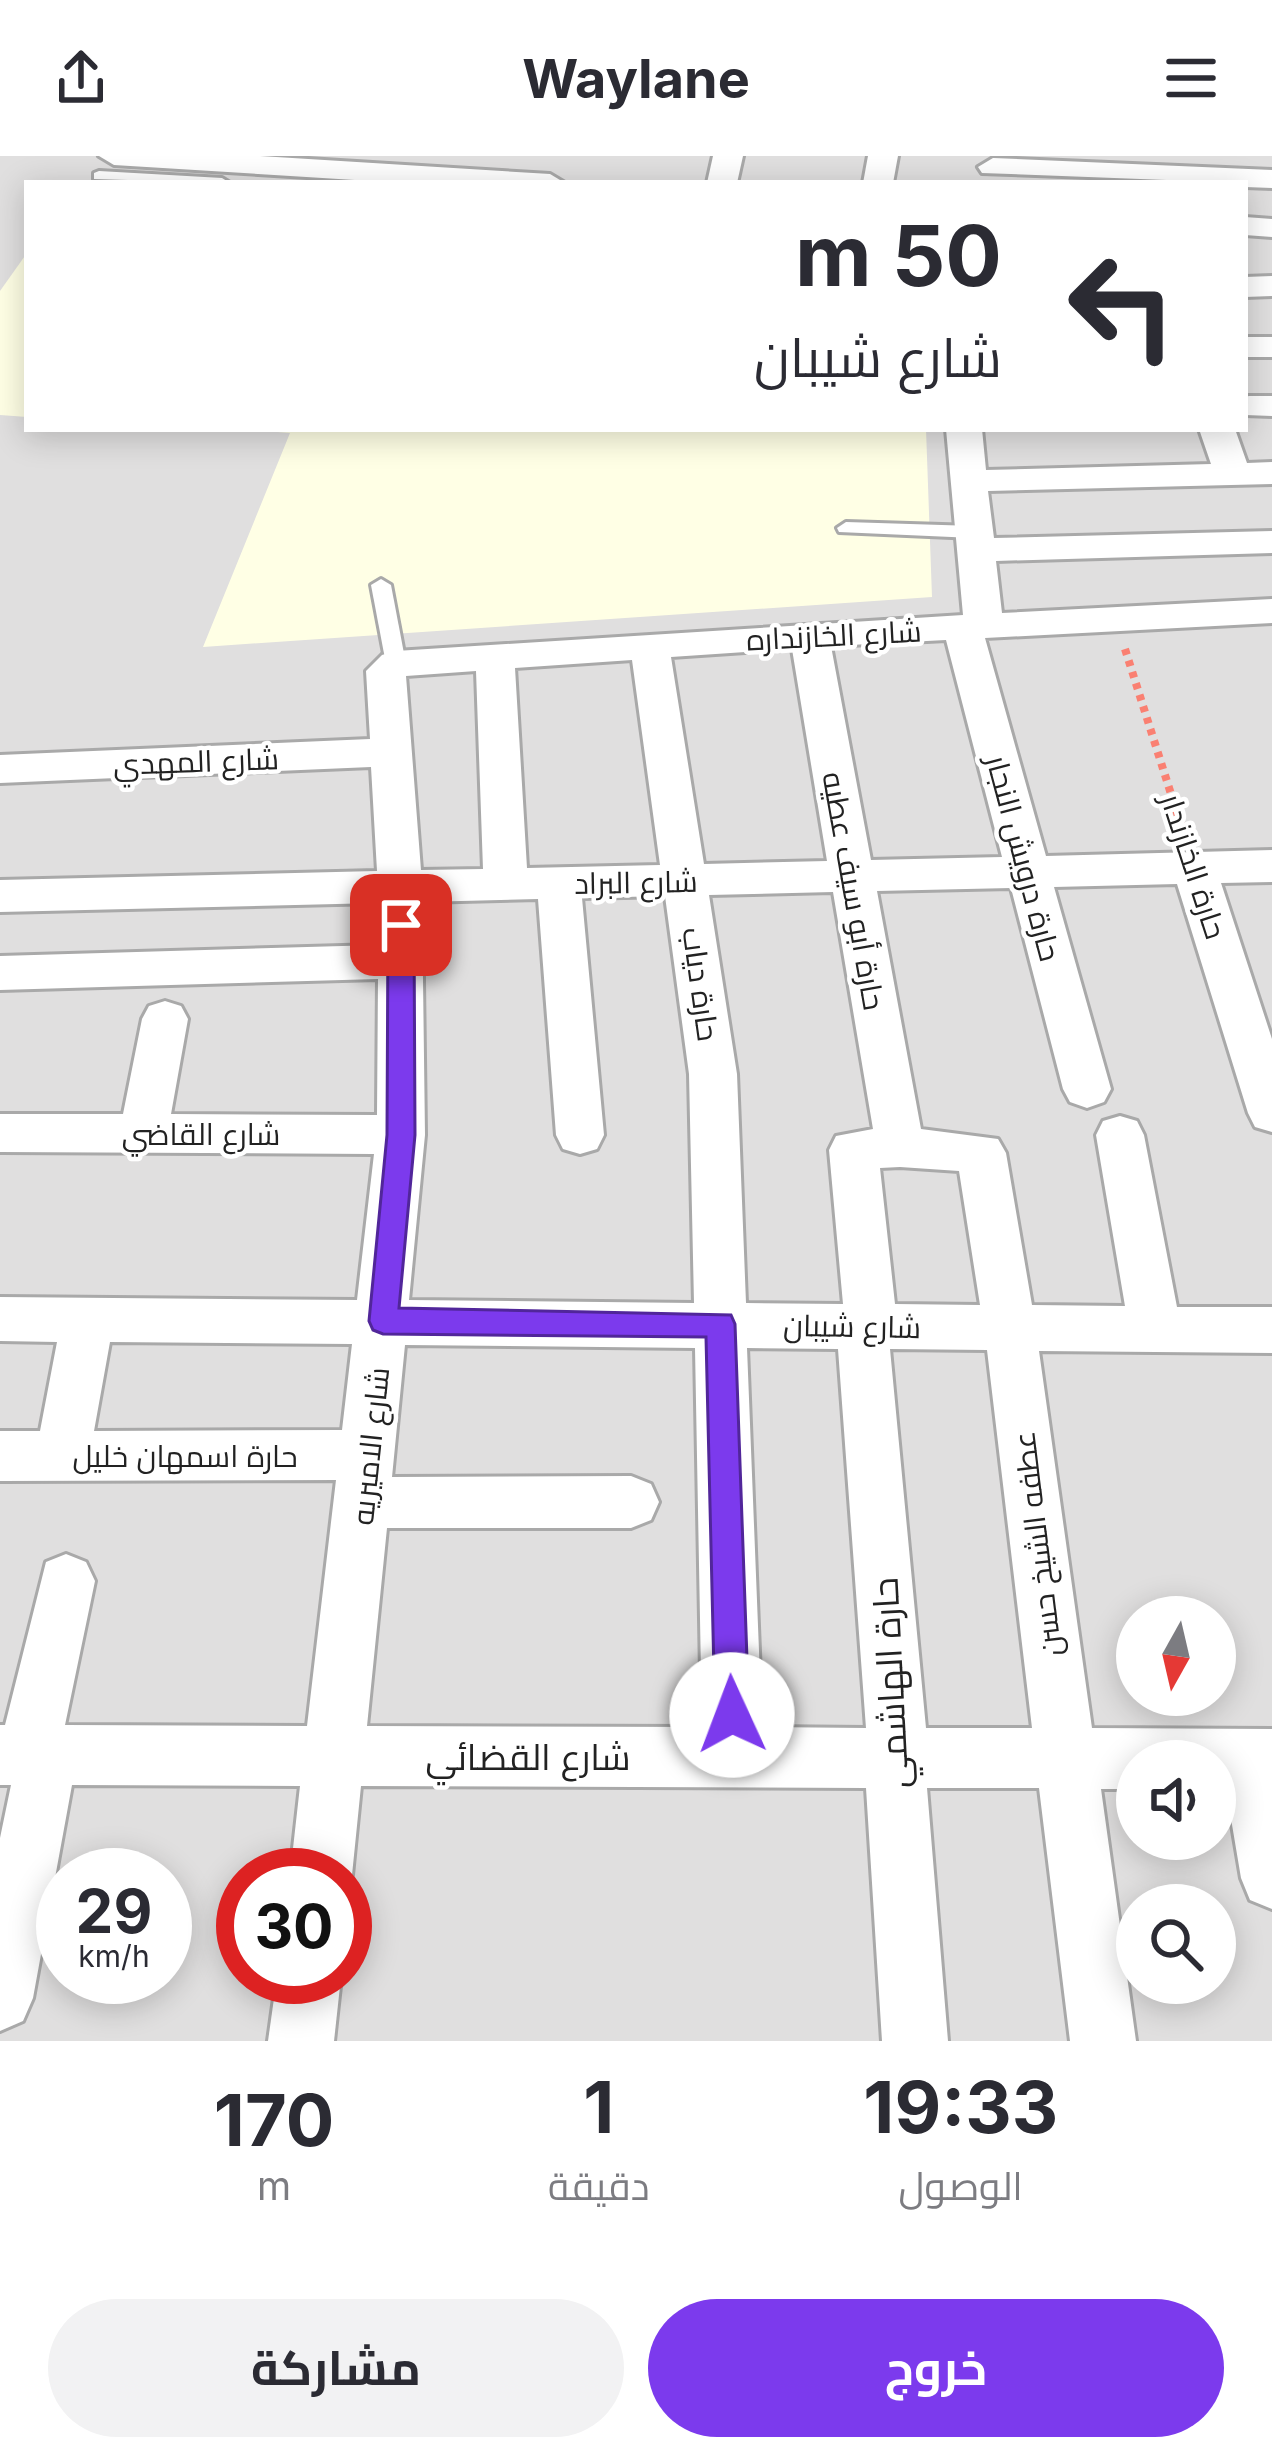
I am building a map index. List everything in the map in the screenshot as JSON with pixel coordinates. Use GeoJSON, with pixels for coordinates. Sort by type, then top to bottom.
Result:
{"type":"FeatureCollection","features":[{"type":"Feature","properties":{"kind":"street"},"geometry":{"type":"LineString","coordinates":[[107,166],[414,172],[512,180]]}},
{"type":"Feature","properties":{"kind":"street"},"geometry":{"type":"LineString","coordinates":[[992,168],[1272,179]]}},
{"type":"Feature","properties":{"kind":"street","name":"حارة درويش النجار"},"geometry":{"type":"LineString","coordinates":[[964,432],[975,541],[973,626],[1028,872],[1087,1089]]}},
{"type":"Feature","properties":{"kind":"street"},"geometry":{"type":"LineString","coordinates":[[1218,432],[1233,474]]}},
{"type":"Feature","properties":{"kind":"street"},"geometry":{"type":"LineString","coordinates":[[969,481],[1272,473]]}},
{"type":"Feature","properties":{"kind":"street"},"geometry":{"type":"LineString","coordinates":[[975,541],[1272,542]]}},
{"type":"Feature","properties":{"kind":"street","name":"شارع الخازنداره"},"geometry":{"type":"LineString","coordinates":[[396,664],[1115,619],[1268,622]]}},
{"type":"Feature","properties":{"kind":"street","name":"حارة أبو سيف عطيه"},"geometry":{"type":"LineString","coordinates":[[808,635],[900,1147]]}},
{"type":"Feature","properties":{"kind":"street","name":"حارة دياب"},"geometry":{"type":"LineString","coordinates":[[650,647],[713,1074],[733,1759]]}},
{"type":"Feature","properties":{"kind":"street"},"geometry":{"type":"LineString","coordinates":[[495,657],[506,885]]}},
{"type":"Feature","properties":{"kind":"street","name":"شارع الاميريه"},"geometry":{"type":"LineString","coordinates":[[324,1848],[401,1135],[400,888],[393,752],[383,677],[396,664]]}},
{"type":"Feature","properties":{"kind":"street","name":"شارع المهدي"},"geometry":{"type":"LineString","coordinates":[[0,769],[393,752]]}},
{"type":"Feature","properties":{"kind":"street","name":"شارع البراد"},"geometry":{"type":"LineString","coordinates":[[0,896],[1272,866]]}},
{"type":"Feature","properties":{"kind":"street","name":"حارة الخازندار"},"geometry":{"type":"LineString","coordinates":[[1194,868],[1272,1113]]}},
{"type":"Feature","properties":{"kind":"street"},"geometry":{"type":"LineString","coordinates":[[560,884],[580,1135]]}},
{"type":"Feature","properties":{"kind":"street"},"geometry":{"type":"LineString","coordinates":[[0,973],[401,961]]}},
{"type":"Feature","properties":{"kind":"street"},"geometry":{"type":"LineString","coordinates":[[143,1134],[165,1019]]}},
{"type":"Feature","properties":{"kind":"street","name":"شارع القاضي"},"geometry":{"type":"LineString","coordinates":[[0,1133],[401,1135]]}},
{"type":"Feature","properties":{"kind":"street"},"geometry":{"type":"LineString","coordinates":[[1120,1135],[1155,1329]]}},
{"type":"Feature","properties":{"kind":"street","name":"حارة الهاشمي"},"geometry":{"type":"LineString","coordinates":[[900,1147],[852,1152],[915,2041]]}},
{"type":"Feature","properties":{"kind":"street","name":"عطفه الشيخ حسن"},"geometry":{"type":"LineString","coordinates":[[900,1147],[982,1153],[1010,1328],[1102,2041]]}},
{"type":"Feature","properties":{"kind":"street","name":"شارع شيبان"},"geometry":{"type":"LineString","coordinates":[[0,1319],[1272,1330]]}},
{"type":"Feature","properties":{"kind":"street"},"geometry":{"type":"LineString","coordinates":[[62,1456],[88,1320]]}},
{"type":"Feature","properties":{"kind":"street","name":"حارة اسمهان خليل"},"geometry":{"type":"LineString","coordinates":[[0,1456],[62,1456],[631,1502]]}},
{"type":"Feature","properties":{"kind":"street"},"geometry":{"type":"LineString","coordinates":[[0,1998],[25,1755],[66,1581]]}},
{"type":"Feature","properties":{"kind":"street","name":"شارع القضائي"},"geometry":{"type":"LineString","coordinates":[[25,1755],[1262,1759]]}},
{"type":"Feature","properties":{"kind":"street"},"geometry":{"type":"LineString","coordinates":[[1262,1759],[1272,1878]]}},
{"type":"Feature","properties":{"kind":"street"},"geometry":{"type":"LineString","coordinates":[[301,2041],[306,2004]]}},
{"type":"Feature","properties":{"kind":"lane"},"geometry":{"type":"LineString","coordinates":[[146,168],[207,180]]}},
{"type":"Feature","properties":{"kind":"lane"},"geometry":{"type":"LineString","coordinates":[[846,528],[975,541]]}},
{"type":"Feature","properties":{"kind":"lane"},"geometry":{"type":"LineString","coordinates":[[382,585],[396,664]]}},
{"type":"Feature","properties":{"kind":"path","name":"حارة الخازندار"},"geometry":{"type":"LineString","coordinates":[[1115,619],[1194,868]]}},
{"type":"Feature","properties":{"kind":"shaded area"},"geometry":{"type":"Polygon","coordinates":[[[0,156],[1272,156],[1272,2041],[0,2041],[0,156]]]}},
{"type":"Feature","properties":{"kind":"shaded area"},"geometry":{"type":"Polygon","coordinates":[[[24,257],[24,417],[0,415],[0,291],[24,257]]]}},
{"type":"Feature","properties":{"kind":"shaded area"},"geometry":{"type":"Polygon","coordinates":[[[277,432],[926,432],[932,597],[203,647],[290,433],[277,432]]]}},
{"type":"Feature","properties":{"kind":"route"},"geometry":{"type":"LineString","coordinates":[[401,925],[401,1135],[383,1321],[720,1324],[732,1715]]}}]}
